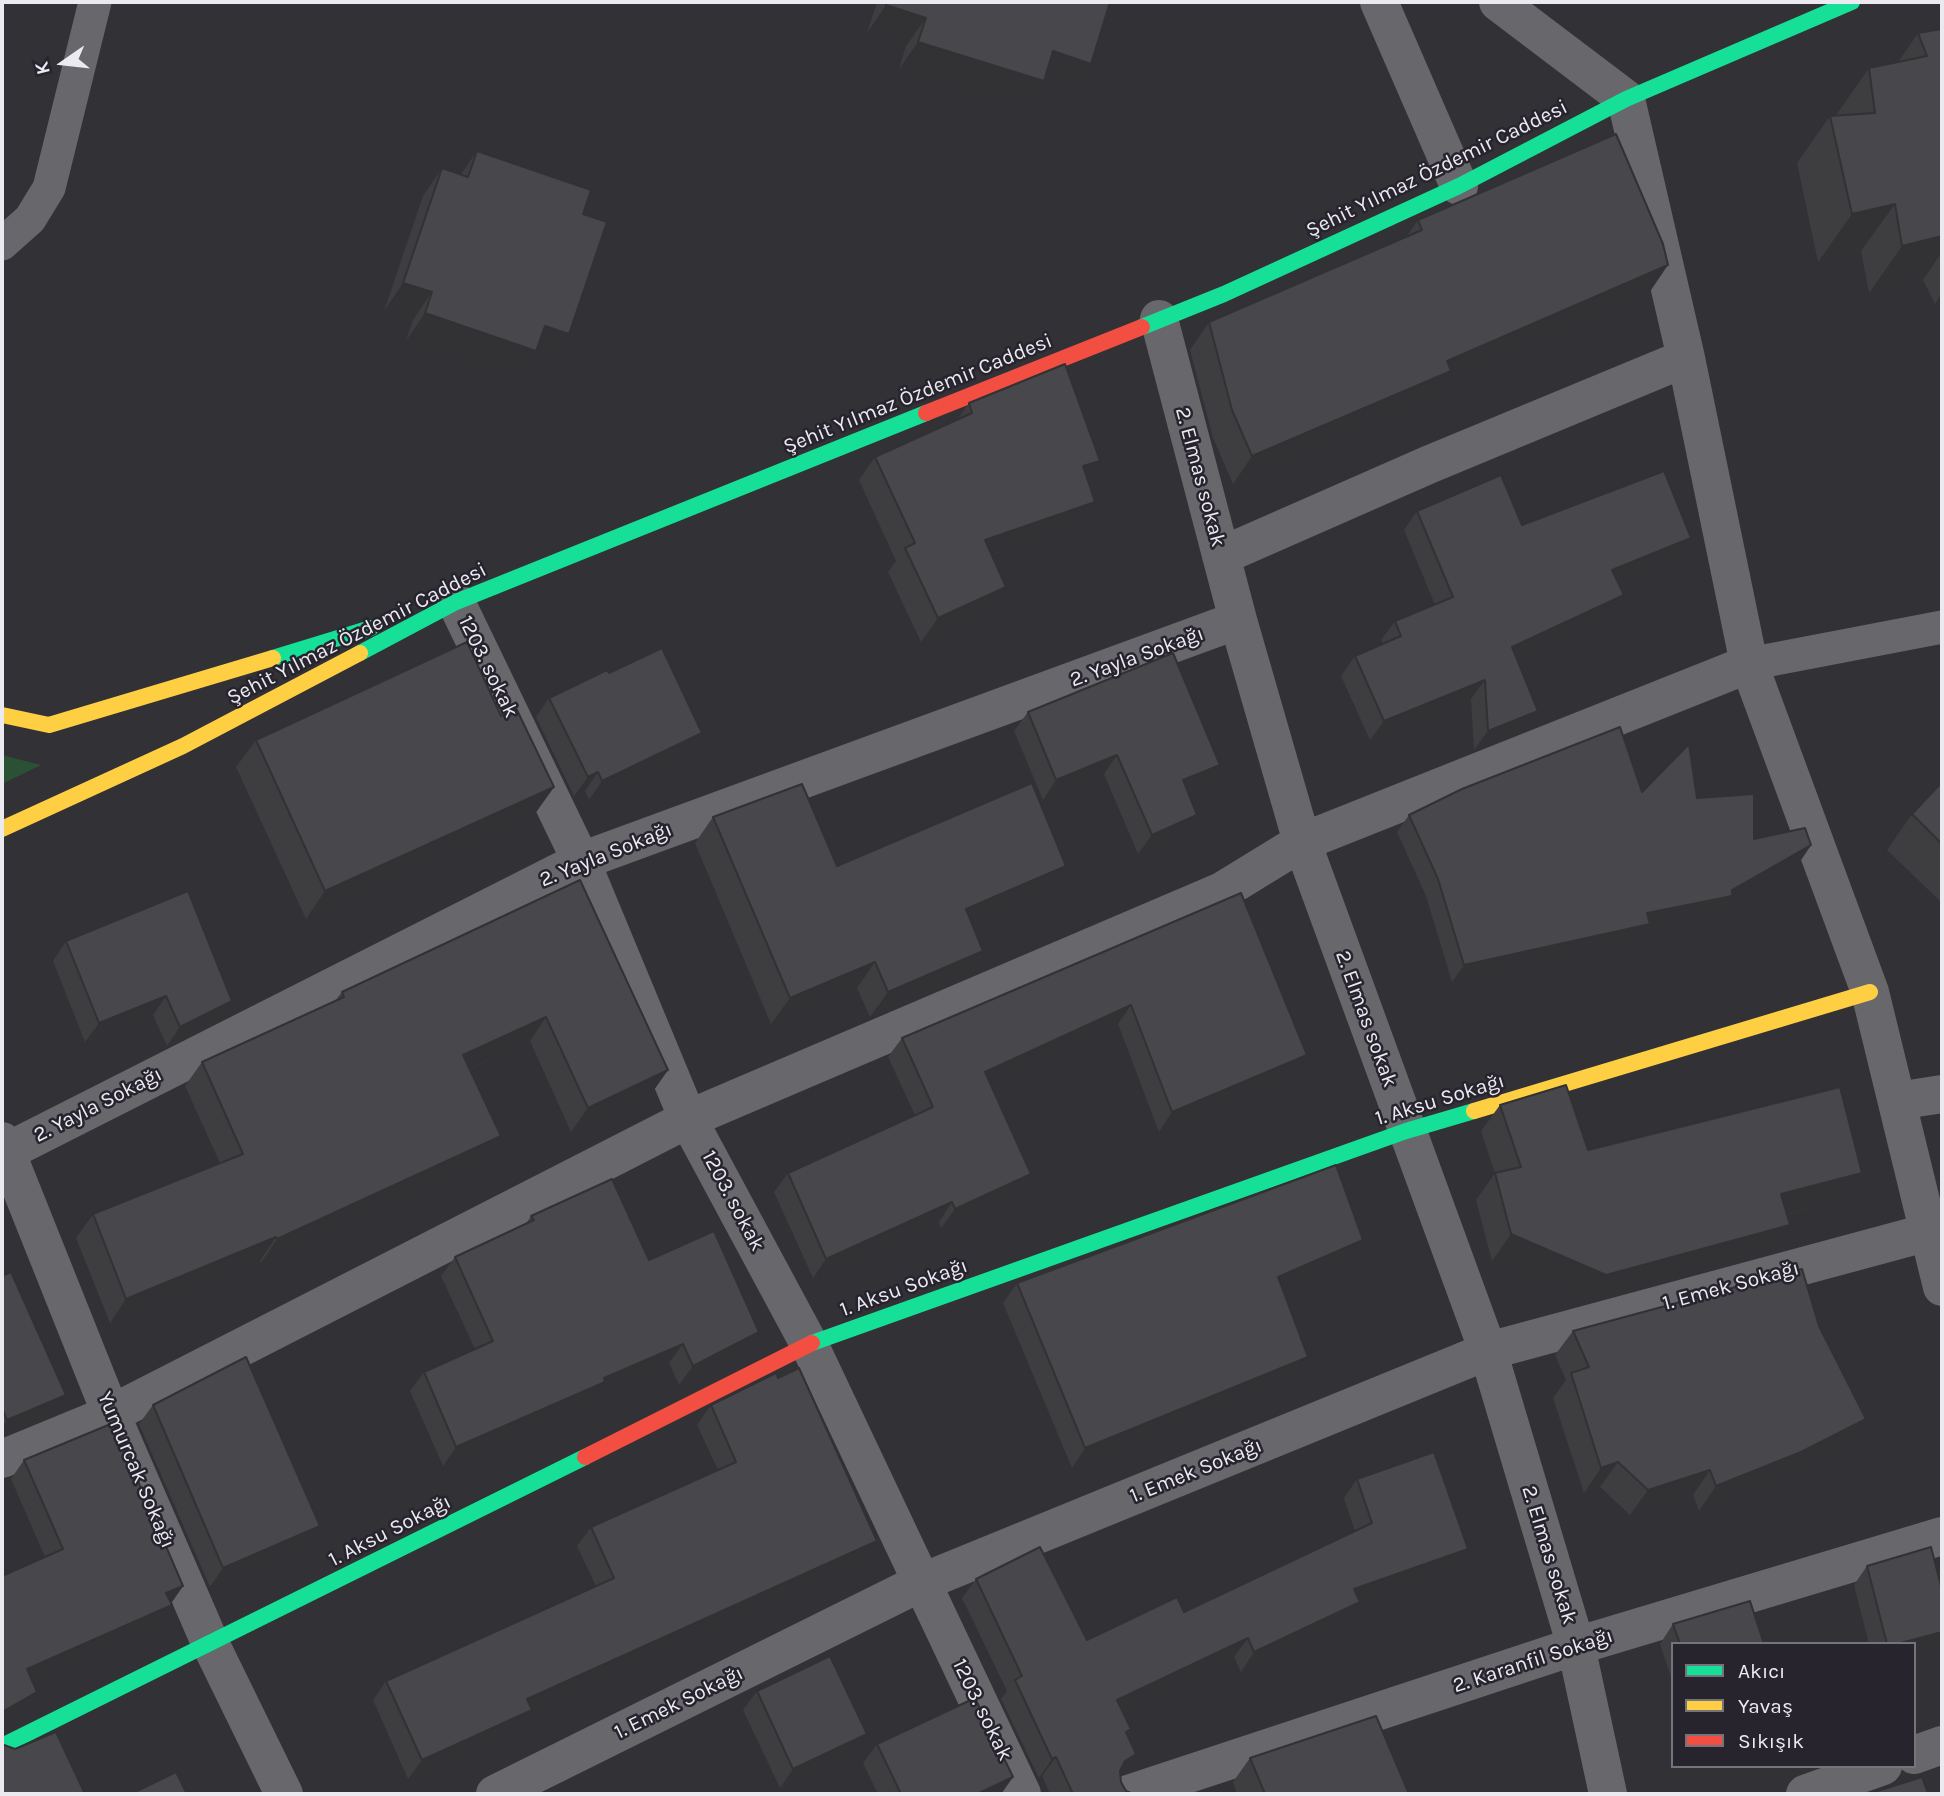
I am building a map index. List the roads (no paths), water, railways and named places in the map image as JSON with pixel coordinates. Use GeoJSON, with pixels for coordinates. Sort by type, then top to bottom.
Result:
{"type":"FeatureCollection","features":[{"type":"Feature","properties":{"kind":"street"},"geometry":{"type":"LineString","coordinates":[[1379,2],[1459,186]]}},
{"type":"Feature","properties":{"kind":"street"},"geometry":{"type":"LineString","coordinates":[[1498,2],[1626,99],[1686,358],[1749,664],[1870,992],[1942,1287]]}},
{"type":"Feature","properties":{"kind":"street","name":"Şehit Yılmaz Özdemir Caddesi"},"geometry":{"type":"LineString","coordinates":[[2,829],[183,746],[456,602],[1224,294],[1459,186],[1626,99],[1852,2]]}},
{"type":"Feature","properties":{"kind":"street","name":"2. Elmas sokak"},"geometry":{"type":"LineString","coordinates":[[1159,319],[1238,620],[1302,842],[1488,1351],[1576,1646],[1608,1794]]}},
{"type":"Feature","properties":{"kind":"street"},"geometry":{"type":"LineString","coordinates":[[1221,556],[1427,466],[1686,358]]}},
{"type":"Feature","properties":{"kind":"street"},"geometry":{"type":"LineString","coordinates":[[2,715],[49,725],[456,602]]}},
{"type":"Feature","properties":{"kind":"street","name":"1203. sokak"},"geometry":{"type":"LineString","coordinates":[[456,602],[581,861],[688,1119],[809,1344],[1022,1794]]}},
{"type":"Feature","properties":{"kind":"street","name":"2. Yayla Sokağı"},"geometry":{"type":"LineString","coordinates":[[4,1148],[581,861],[1238,620]]}},
{"type":"Feature","properties":{"kind":"street"},"geometry":{"type":"LineString","coordinates":[[2,1459],[111,1414],[688,1119],[1222,891],[1302,842],[1749,664]]}},
{"type":"Feature","properties":{"kind":"street","name":"1. Aksu Sokağı"},"geometry":{"type":"LineString","coordinates":[[2,1746],[211,1645],[809,1344],[1406,1131],[1870,992]]}},
{"type":"Feature","properties":{"kind":"street"},"geometry":{"type":"LineString","coordinates":[[1897,1101],[1942,1094]]}},
{"type":"Feature","properties":{"kind":"street","name":"Yumurcak Sokağı"},"geometry":{"type":"LineString","coordinates":[[4,1148],[111,1414],[211,1645],[284,1794]]}},
{"type":"Feature","properties":{"kind":"street","name":"1. Emek Sokağı"},"geometry":{"type":"LineString","coordinates":[[495,1794],[920,1583],[1488,1351],[1929,1232]]}},
{"type":"Feature","properties":{"kind":"street","name":"2. Karanfil Sokağı"},"geometry":{"type":"LineString","coordinates":[[1128,1794],[1576,1646],[1942,1536]]}},
{"type":"Feature","properties":{"kind":"street"},"geometry":{"type":"LineString","coordinates":[[1916,1754],[1942,1745]]}},
{"type":"Feature","properties":{"kind":"street"},"geometry":{"type":"LineString","coordinates":[[1805,1794],[1877,1768]]}},
{"type":"Feature","properties":{"kind":"lane"},"geometry":{"type":"LineString","coordinates":[[2,244],[30,219],[49,187],[95,2]]}},
{"type":"Feature","properties":{"kind":"lane"},"geometry":{"type":"LineString","coordinates":[[1749,664],[1942,627]]}}]}
